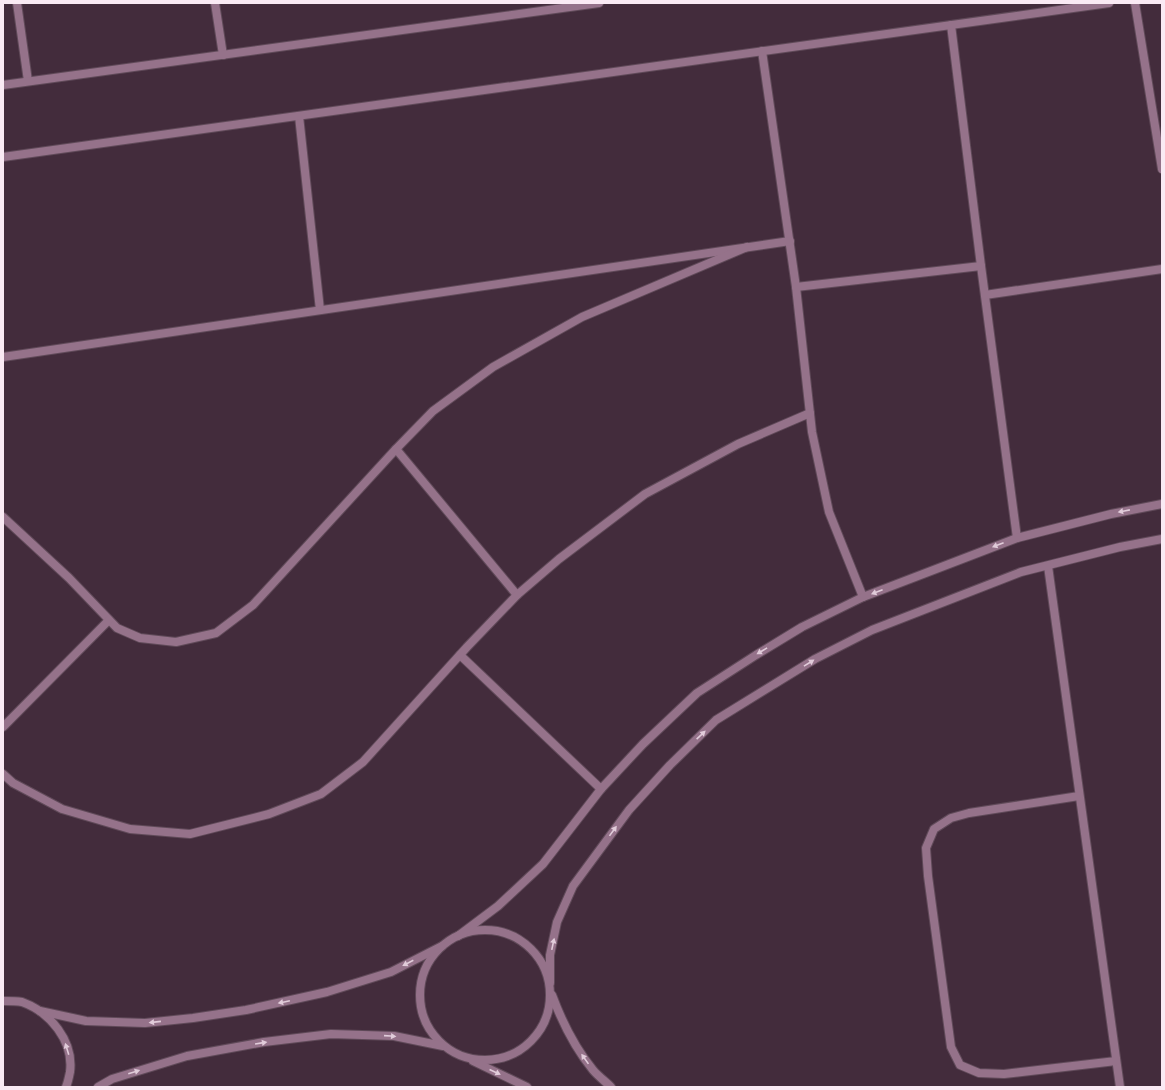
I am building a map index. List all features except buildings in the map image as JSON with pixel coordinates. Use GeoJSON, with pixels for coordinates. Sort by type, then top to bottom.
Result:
{"type":"FeatureCollection","features":[{"type":"Feature","properties":{"kind":"street"},"geometry":{"type":"LineString","coordinates":[[17,3],[28,81]]}},
{"type":"Feature","properties":{"kind":"street"},"geometry":{"type":"LineString","coordinates":[[215,3],[223,55]]}},
{"type":"Feature","properties":{"kind":"street"},"geometry":{"type":"LineString","coordinates":[[3,85],[599,3]]}},
{"type":"Feature","properties":{"kind":"street"},"geometry":{"type":"LineString","coordinates":[[3,157],[1109,3]]}},
{"type":"Feature","properties":{"kind":"street"},"geometry":{"type":"LineString","coordinates":[[1135,3],[1162,169]]}},
{"type":"Feature","properties":{"kind":"street"},"geometry":{"type":"LineString","coordinates":[[951,25],[1017,538]]}},
{"type":"Feature","properties":{"kind":"street"},"geometry":{"type":"LineString","coordinates":[[762,51],[790,241],[812,432],[829,512],[863,597]]}},
{"type":"Feature","properties":{"kind":"street"},"geometry":{"type":"LineString","coordinates":[[299,116],[320,310]]}},
{"type":"Feature","properties":{"kind":"street"},"geometry":{"type":"LineString","coordinates":[[3,357],[790,241]]}},
{"type":"Feature","properties":{"kind":"street"},"geometry":{"type":"LineString","coordinates":[[3,517],[69,578],[117,628],[140,638],[176,642],[216,633],[253,605],[433,411],[493,367],[582,317],[748,247]]}},
{"type":"Feature","properties":{"kind":"street"},"geometry":{"type":"LineString","coordinates":[[796,288],[981,266]]}},
{"type":"Feature","properties":{"kind":"street"},"geometry":{"type":"LineString","coordinates":[[985,295],[1162,270]]}},
{"type":"Feature","properties":{"kind":"street"},"geometry":{"type":"LineString","coordinates":[[3,774],[13,783],[62,809],[130,829],[190,834],[269,814],[321,794],[363,762],[460,655],[517,595],[559,559],[645,494],[738,444],[810,413]]}},
{"type":"Feature","properties":{"kind":"street"},"geometry":{"type":"LineString","coordinates":[[396,450],[517,595]]}},
{"type":"Feature","properties":{"kind":"street"},"geometry":{"type":"LineString","coordinates":[[3,995],[40,1011],[86,1021],[146,1023],[246,1010],[327,992],[391,972],[442,946],[498,906],[544,864],[602,789],[643,744],[697,693],[802,627],[863,597],[1017,538],[1111,514],[1162,504]]}},
{"type":"Feature","properties":{"kind":"street"},"geometry":{"type":"LineString","coordinates":[[463,1057],[484,1060],[505,1058],[524,1048],[539,1033],[548,1014],[551,993],[550,955],[558,922],[573,886],[628,810],[670,765],[716,720],[815,659],[872,630],[1021,572],[1120,547],[1162,540]]}},
{"type":"Feature","properties":{"kind":"street"},"geometry":{"type":"LineString","coordinates":[[1048,566],[1120,1087]]}},
{"type":"Feature","properties":{"kind":"street"},"geometry":{"type":"LineString","coordinates":[[3,727],[109,620]]}},
{"type":"Feature","properties":{"kind":"street"},"geometry":{"type":"LineString","coordinates":[[460,655],[602,789]]}},
{"type":"Feature","properties":{"kind":"street"},"geometry":{"type":"LineString","coordinates":[[1080,796],[969,813],[951,818],[934,829],[926,848],[928,876],[951,1047],[960,1065],[979,1073],[1004,1074],[1116,1061]]}},
{"type":"Feature","properties":{"kind":"street"},"geometry":{"type":"LineString","coordinates":[[458,936],[477,930],[496,931],[514,936],[530,947],[542,962],[550,983]]}},
{"type":"Feature","properties":{"kind":"street"},"geometry":{"type":"LineString","coordinates":[[442,946],[428,963],[420,984],[420,1007],[428,1028],[443,1046]]}},
{"type":"Feature","properties":{"kind":"street"},"geometry":{"type":"LineString","coordinates":[[551,993],[560,1017],[574,1042],[594,1071],[611,1087]]}},
{"type":"Feature","properties":{"kind":"street"},"geometry":{"type":"LineString","coordinates":[[3,1001],[21,1002]]}},
{"type":"Feature","properties":{"kind":"street"},"geometry":{"type":"LineString","coordinates":[[40,1011],[53,1022],[63,1036],[69,1053],[70,1071],[66,1087]]}},
{"type":"Feature","properties":{"kind":"street"},"geometry":{"type":"LineString","coordinates":[[98,1087],[112,1079],[187,1056],[264,1042],[331,1034],[394,1036],[443,1046],[526,1087]]}}]}
